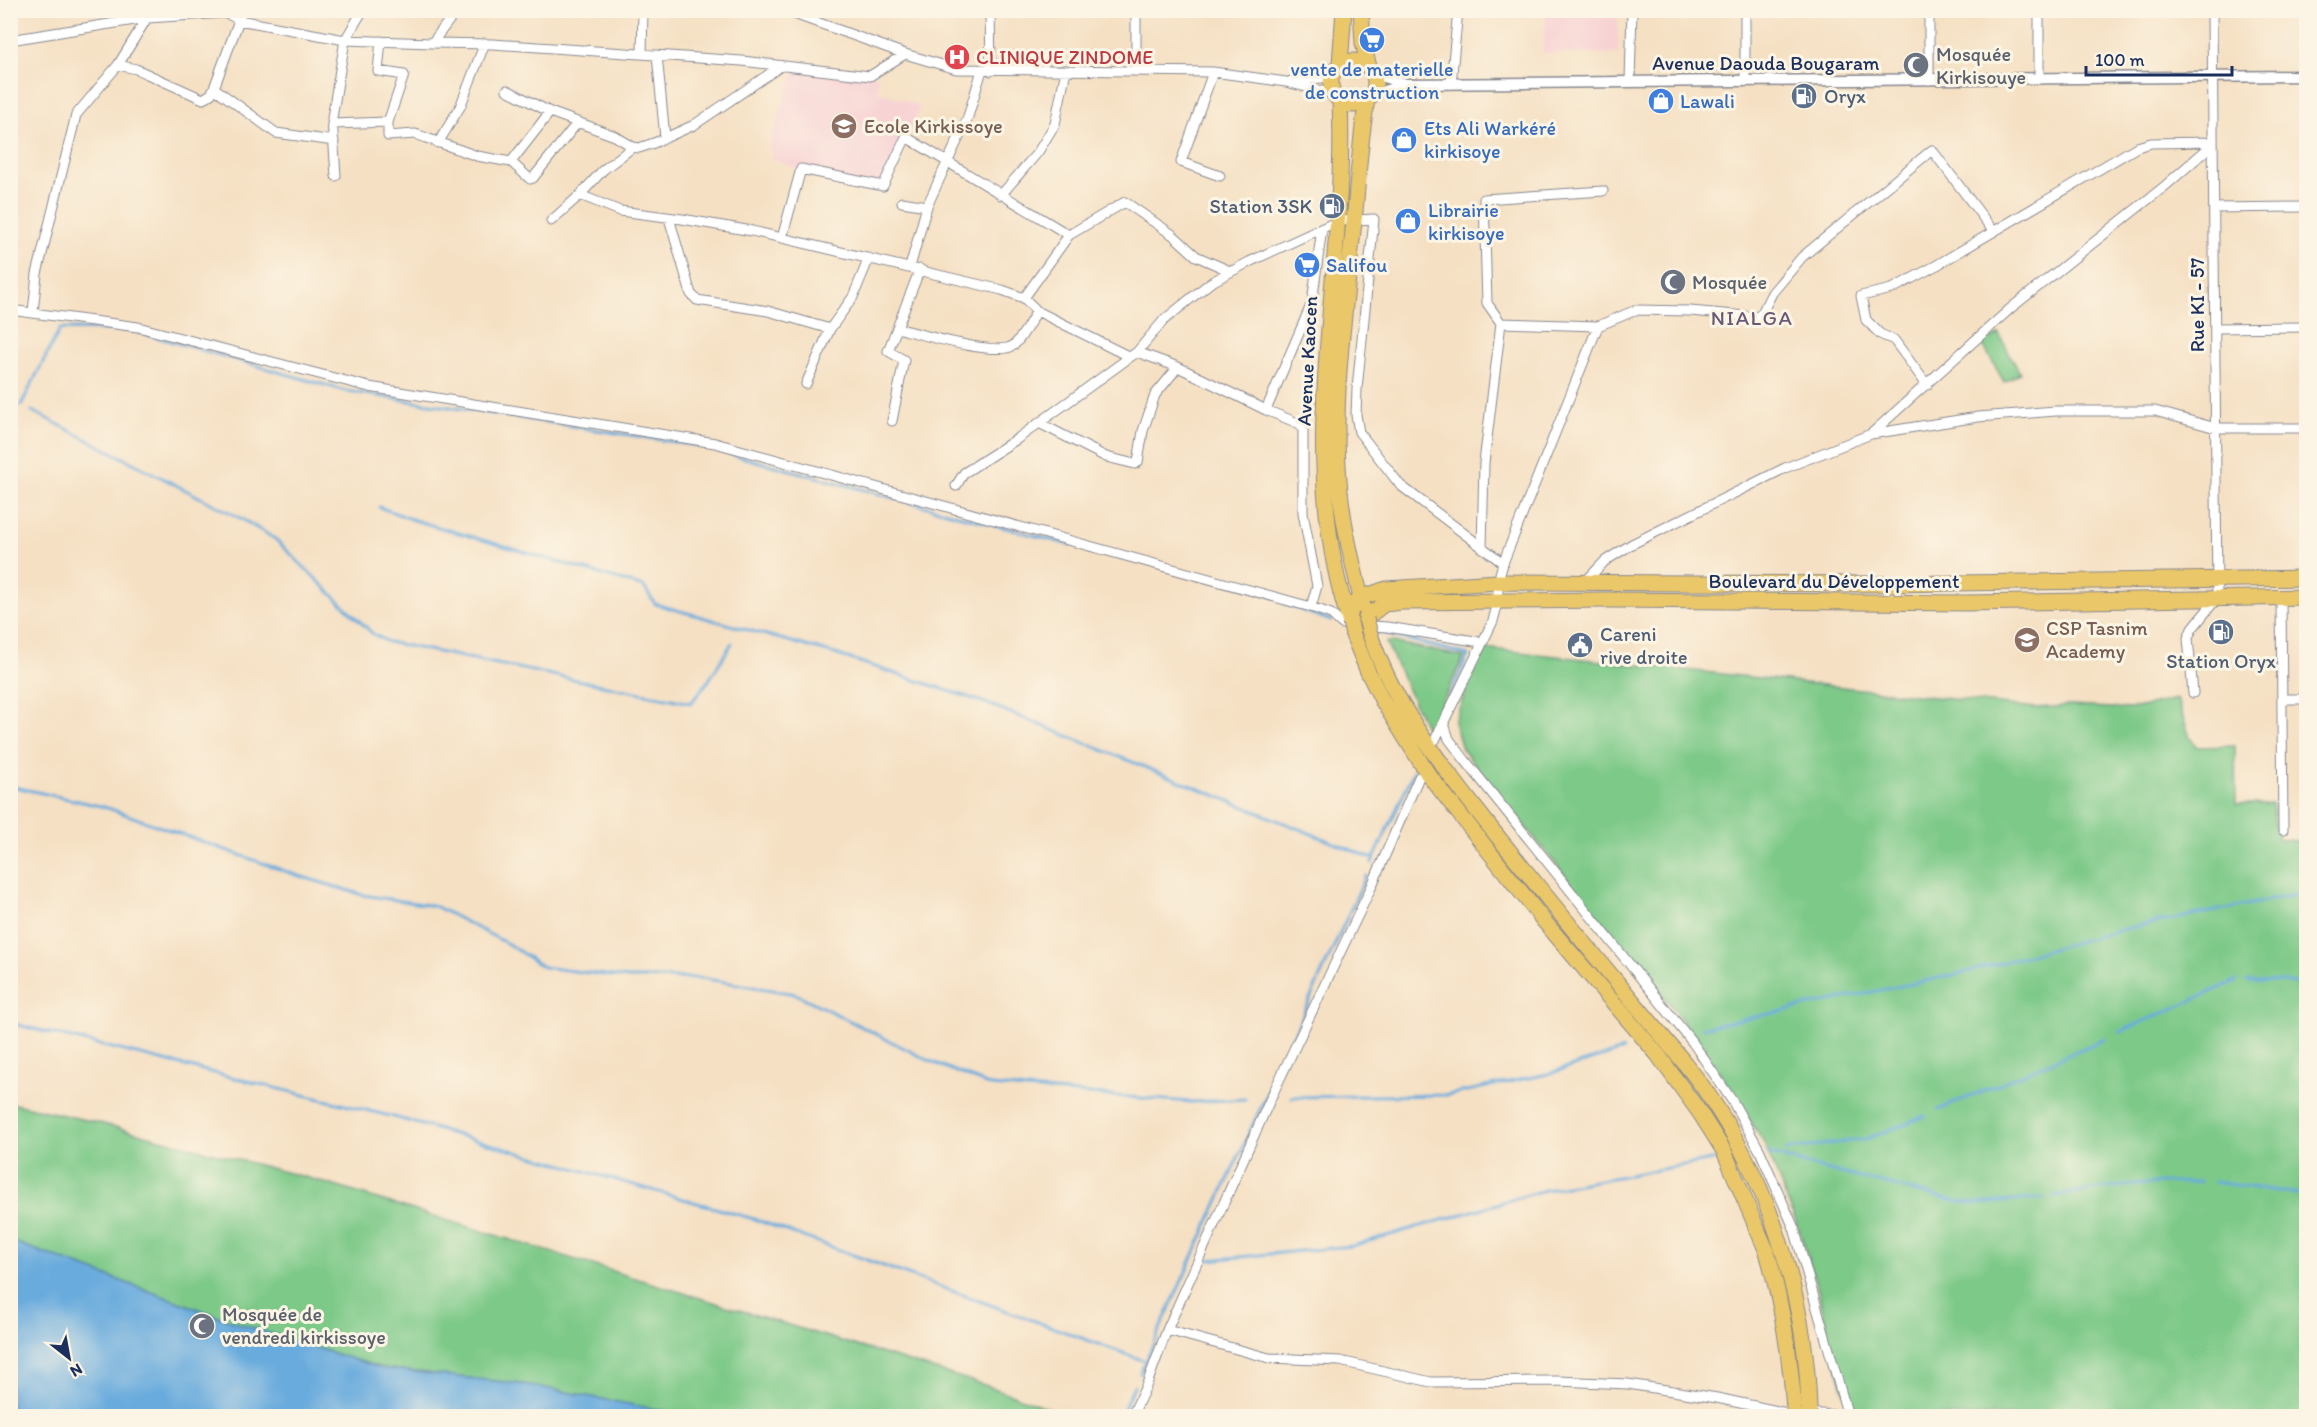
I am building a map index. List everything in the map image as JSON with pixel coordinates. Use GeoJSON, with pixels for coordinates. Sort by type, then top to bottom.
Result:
{"type":"FeatureCollection","features":[{"type":"Feature","properties":{"kind":"highway"},"geometry":{"type":"LineString","coordinates":[[1344,10],[1335,70],[1330,84],[1337,98],[1354,105],[1369,98],[1374,88],[1363,43],[1361,10]]}},
{"type":"Feature","properties":{"kind":"highway"},"geometry":{"type":"LineString","coordinates":[[1335,70],[1355,60],[1371,71]]}},
{"type":"Feature","properties":{"kind":"highway","name":"Avenue Kaocen"},"geometry":{"type":"LineString","coordinates":[[1337,98],[1342,142],[1323,408],[1331,548],[1341,597],[1351,626],[1382,700],[1428,774],[1543,920],[1640,1033],[1700,1113],[1731,1149]]}},
{"type":"Feature","properties":{"kind":"highway","name":"Avenue Kaocen"},"geometry":{"type":"LineString","coordinates":[[1369,98],[1359,144],[1339,366],[1337,431],[1340,491],[1348,542],[1367,623],[1383,667],[1433,755],[1552,905],[1673,1050],[1717,1108],[1731,1149]]}},
{"type":"Feature","properties":{"kind":"highway"},"geometry":{"type":"LineString","coordinates":[[1354,565],[1368,582],[1386,589]]}},
{"type":"Feature","properties":{"kind":"highway","name":"Boulevard du Développement"},"geometry":{"type":"LineString","coordinates":[[1361,599],[1386,589],[1498,582],[1889,584],[2307,578]]}},
{"type":"Feature","properties":{"kind":"highway"},"geometry":{"type":"LineString","coordinates":[[1647,583],[1647,601]]}},
{"type":"Feature","properties":{"kind":"highway"},"geometry":{"type":"LineString","coordinates":[[1703,601],[1704,583]]}},
{"type":"Feature","properties":{"kind":"highway","name":"Boulevard du Développement"},"geometry":{"type":"LineString","coordinates":[[1367,623],[1377,608],[1388,603],[1647,601],[1966,603],[2307,597]]}},
{"type":"Feature","properties":{"kind":"highway"},"geometry":{"type":"LineString","coordinates":[[1351,626],[1351,609],[1361,599]]}},
{"type":"Feature","properties":{"kind":"highway"},"geometry":{"type":"LineString","coordinates":[[1731,1149],[1782,1249],[1799,1312],[1807,1362],[1809,1414]]}},
{"type":"Feature","properties":{"kind":"highway"},"geometry":{"type":"LineString","coordinates":[[1740,1167],[1772,1269],[1788,1344],[1794,1412]]}},
{"type":"Feature","properties":{"kind":"street"},"geometry":{"type":"LineString","coordinates":[[336,176],[332,123],[345,40],[363,10]]}},
{"type":"Feature","properties":{"kind":"street"},"geometry":{"type":"LineString","coordinates":[[432,43],[457,10]]}},
{"type":"Feature","properties":{"kind":"street"},"geometry":{"type":"LineString","coordinates":[[642,54],[643,10]]}},
{"type":"Feature","properties":{"kind":"street"},"geometry":{"type":"LineString","coordinates":[[783,10],[904,54],[956,69],[1213,72],[1286,82],[1337,98]]}},
{"type":"Feature","properties":{"kind":"street"},"geometry":{"type":"LineString","coordinates":[[910,267],[927,206],[967,120],[986,70],[990,10]]}},
{"type":"Feature","properties":{"kind":"street"},"geometry":{"type":"LineString","coordinates":[[1136,10],[1136,71]]}},
{"type":"Feature","properties":{"kind":"street"},"geometry":{"type":"LineString","coordinates":[[1451,84],[1458,10]]}},
{"type":"Feature","properties":{"kind":"street"},"geometry":{"type":"LineString","coordinates":[[1630,82],[1632,10]]}},
{"type":"Feature","properties":{"kind":"street"},"geometry":{"type":"LineString","coordinates":[[1745,10],[1745,81]]}},
{"type":"Feature","properties":{"kind":"street"},"geometry":{"type":"LineString","coordinates":[[1929,10],[1929,80]]}},
{"type":"Feature","properties":{"kind":"street"},"geometry":{"type":"LineString","coordinates":[[2039,10],[2039,79]]}},
{"type":"Feature","properties":{"kind":"street","name":"Rue KI - 57"},"geometry":{"type":"LineString","coordinates":[[2212,10],[2217,598]]}},
{"type":"Feature","properties":{"kind":"street"},"geometry":{"type":"LineString","coordinates":[[10,40],[147,18],[228,12],[239,20],[345,40],[485,43],[742,61],[870,76],[904,54]]}},
{"type":"Feature","properties":{"kind":"street"},"geometry":{"type":"LineString","coordinates":[[33,312],[37,274],[76,115],[118,65],[147,18]]}},
{"type":"Feature","properties":{"kind":"street"},"geometry":{"type":"LineString","coordinates":[[118,65],[136,69],[203,99],[211,94],[214,88],[239,20]]}},
{"type":"Feature","properties":{"kind":"street"},"geometry":{"type":"LineString","coordinates":[[381,41],[378,71],[404,75],[388,122],[388,136],[415,134],[477,156],[511,162],[530,179],[578,122]]}},
{"type":"Feature","properties":{"kind":"street"},"geometry":{"type":"LineString","coordinates":[[438,143],[460,107],[485,43]]}},
{"type":"Feature","properties":{"kind":"street"},"geometry":{"type":"LineString","coordinates":[[657,55],[665,138]]}},
{"type":"Feature","properties":{"kind":"street"},"geometry":{"type":"LineString","coordinates":[[507,90],[550,112],[615,136],[639,148],[694,125],[781,66]]}},
{"type":"Feature","properties":{"kind":"street"},"geometry":{"type":"LineString","coordinates":[[1001,195],[1038,152],[1055,124],[1066,70]]}},
{"type":"Feature","properties":{"kind":"street"},"geometry":{"type":"LineString","coordinates":[[1286,82],[1335,70]]}},
{"type":"Feature","properties":{"kind":"street","name":"Avenue Daouda Bougaram"},"geometry":{"type":"LineString","coordinates":[[1371,71],[1407,84],[2307,76]]}},
{"type":"Feature","properties":{"kind":"street"},"geometry":{"type":"LineString","coordinates":[[1213,72],[1181,162],[1220,176]]}},
{"type":"Feature","properties":{"kind":"street","name":"Avenue Daouda Bougaram"},"geometry":{"type":"LineString","coordinates":[[1369,98],[1407,84]]}},
{"type":"Feature","properties":{"kind":"street"},"geometry":{"type":"LineString","coordinates":[[214,88],[276,133],[333,141]]}},
{"type":"Feature","properties":{"kind":"street"},"geometry":{"type":"LineString","coordinates":[[511,162],[550,112]]}},
{"type":"Feature","properties":{"kind":"street"},"geometry":{"type":"LineString","coordinates":[[332,123],[388,122]]}},
{"type":"Feature","properties":{"kind":"street"},"geometry":{"type":"LineString","coordinates":[[782,238],[801,169],[883,186],[906,137],[1069,235]]}},
{"type":"Feature","properties":{"kind":"street"},"geometry":{"type":"LineString","coordinates":[[1927,385],[1894,340],[1880,334],[1866,320],[1860,298],[1892,289],[1994,232],[2137,147],[2151,143],[2213,143]]}},
{"type":"Feature","properties":{"kind":"street"},"geometry":{"type":"LineString","coordinates":[[1871,434],[2011,308],[2166,186],[2213,143]]}},
{"type":"Feature","properties":{"kind":"street"},"geometry":{"type":"LineString","coordinates":[[551,221],[603,171],[633,147]]}},
{"type":"Feature","properties":{"kind":"street"},"geometry":{"type":"LineString","coordinates":[[1501,323],[1598,326],[1636,310],[1690,311],[1757,317],[1762,313],[1772,293],[1802,257],[1932,150],[1994,232]]}},
{"type":"Feature","properties":{"kind":"street"},"geometry":{"type":"LineString","coordinates":[[1482,548],[1484,463],[1501,323],[1487,303],[1484,199],[1604,191]]}},
{"type":"Feature","properties":{"kind":"street"},"geometry":{"type":"LineString","coordinates":[[580,195],[620,211],[782,238],[1002,290],[1024,298],[1037,311],[1133,354],[1178,367],[1300,424],[1303,429],[1303,513],[1317,586],[1311,607]]}},
{"type":"Feature","properties":{"kind":"street"},"geometry":{"type":"LineString","coordinates":[[902,202],[927,206]]}},
{"type":"Feature","properties":{"kind":"street"},"geometry":{"type":"LineString","coordinates":[[1024,298],[1069,235],[1125,202],[1173,235],[1196,256],[1230,271]]}},
{"type":"Feature","properties":{"kind":"street"},"geometry":{"type":"LineString","coordinates":[[2214,208],[2307,207]]}},
{"type":"Feature","properties":{"kind":"street"},"geometry":{"type":"LineString","coordinates":[[669,218],[690,294],[694,297],[768,311],[831,328]]}},
{"type":"Feature","properties":{"kind":"street"},"geometry":{"type":"LineString","coordinates":[[956,486],[964,473],[1039,423],[1133,354],[1164,320],[1209,283],[1338,221],[1374,219],[1357,389],[1356,415],[1359,432],[1400,485],[1503,563]]}},
{"type":"Feature","properties":{"kind":"street"},"geometry":{"type":"LineString","coordinates":[[1266,410],[1312,303],[1322,228]]}},
{"type":"Feature","properties":{"kind":"street"},"geometry":{"type":"LineString","coordinates":[[806,384],[831,328],[853,297],[869,258]]}},
{"type":"Feature","properties":{"kind":"street"},"geometry":{"type":"LineString","coordinates":[[892,421],[904,360],[888,351],[920,269]]}},
{"type":"Feature","properties":{"kind":"street"},"geometry":{"type":"LineString","coordinates":[[10,310],[138,327],[369,387],[715,443],[1311,607],[1331,614],[1342,624],[1387,627],[1481,642]]}},
{"type":"Feature","properties":{"kind":"street"},"geometry":{"type":"LineString","coordinates":[[897,328],[969,346],[1005,349],[1015,345],[1037,311]]}},
{"type":"Feature","properties":{"kind":"street"},"geometry":{"type":"LineString","coordinates":[[1436,740],[1493,621],[1503,563],[1598,326]]}},
{"type":"Feature","properties":{"kind":"street"},"geometry":{"type":"LineString","coordinates":[[2215,327],[2307,327]]}},
{"type":"Feature","properties":{"kind":"street"},"geometry":{"type":"LineString","coordinates":[[1039,423],[1106,457],[1135,464],[1138,462],[1143,431],[1155,395],[1178,367]]}},
{"type":"Feature","properties":{"kind":"street"},"geometry":{"type":"LineString","coordinates":[[1584,584],[1600,565],[1632,544],[1785,468],[1871,434],[1978,417],[2056,411],[2156,411],[2216,428],[2307,428]]}},
{"type":"Feature","properties":{"kind":"street"},"geometry":{"type":"LineString","coordinates":[[2281,597],[2283,830]]}},
{"type":"Feature","properties":{"kind":"street"},"geometry":{"type":"LineString","coordinates":[[2193,693],[2188,638],[2192,629],[2217,598]]}},
{"type":"Feature","properties":{"kind":"street"},"geometry":{"type":"LineString","coordinates":[[2282,699],[2307,699]]}},
{"type":"Feature","properties":{"kind":"street"},"geometry":{"type":"LineString","coordinates":[[1167,1330],[1269,1358],[1340,1362],[1431,1382],[1557,1381],[1628,1384],[1717,1398],[1782,1412],[1851,1416],[1838,1388],[1794,1228],[1760,1151],[1733,1102],[1686,1034],[1465,760],[1449,739],[1444,724]]}},
{"type":"Feature","properties":{"kind":"street"},"geometry":{"type":"LineString","coordinates":[[1132,1416],[1147,1384],[1167,1330],[1274,1092],[1370,890],[1419,777]]}},
{"type":"Feature","properties":{"kind":"shaded area"},"geometry":{"type":"Polygon","coordinates":[[[1547,11],[1618,11],[1618,54],[1542,53],[1547,11]]]}},
{"type":"Feature","properties":{"kind":"shaded area","name":"Ecole Kirkissoye"},"geometry":{"type":"Polygon","coordinates":[[[797,64],[872,73],[879,77],[877,91],[920,106],[885,193],[800,174],[797,169],[771,158],[772,152],[768,149],[797,64]]]}},
{"type":"Feature","properties":{"kind":"green space"},"geometry":{"type":"Polygon","coordinates":[[[1999,334],[2020,373],[2004,382],[1982,343],[1999,334]]]}},
{"type":"Feature","properties":{"kind":"green space"},"geometry":{"type":"Polygon","coordinates":[[[1386,642],[1464,657],[1428,733],[1386,642]]]}},
{"type":"Feature","properties":{"kind":"green space"},"geometry":{"type":"Polygon","coordinates":[[[1482,648],[2036,708],[2070,706],[2131,709],[2177,699],[2190,738],[2197,747],[2235,746],[2236,804],[2272,804],[2278,839],[2306,842],[2306,1416],[1883,1416],[1865,1413],[1854,1407],[1847,1400],[1832,1352],[1818,1290],[1797,1224],[1764,1143],[1722,1076],[1676,1012],[1462,749],[1454,722],[1482,648]]]}},
{"type":"Feature","properties":{"kind":"green space"},"geometry":{"type":"Polygon","coordinates":[[[10,1103],[104,1124],[312,1179],[991,1387],[1070,1416],[690,1416],[530,1385],[381,1368],[234,1322],[11,1241],[10,1103]]]}},
{"type":"Feature","properties":{"kind":"water"},"geometry":{"type":"Polygon","coordinates":[[[11,1241],[234,1322],[381,1368],[530,1385],[690,1416],[11,1416],[11,1241]]]}},
{"type":"Feature","properties":{"kind":"waterway"},"geometry":{"type":"LineString","coordinates":[[21,405],[60,329],[131,330],[346,391],[700,446],[1070,545]]}},
{"type":"Feature","properties":{"kind":"waterway"},"geometry":{"type":"LineString","coordinates":[[32,411],[242,519],[275,539],[373,634],[388,642],[691,703],[709,680],[732,643]]}},
{"type":"Feature","properties":{"kind":"waterway"},"geometry":{"type":"LineString","coordinates":[[379,507],[414,520],[644,587],[655,604],[835,654],[983,702],[1374,859]]}},
{"type":"Feature","properties":{"kind":"waterway"},"geometry":{"type":"LineString","coordinates":[[1285,604],[1332,621]]}},
{"type":"Feature","properties":{"kind":"waterway"},"geometry":{"type":"LineString","coordinates":[[1375,631],[1468,655],[1433,734]]}},
{"type":"Feature","properties":{"kind":"waterway"},"geometry":{"type":"LineString","coordinates":[[1372,863],[1414,771]]}},
{"type":"Feature","properties":{"kind":"waterway"},"geometry":{"type":"LineString","coordinates":[[10,786],[105,807],[296,875],[363,895],[435,906],[508,944],[543,967],[628,978],[701,978],[796,994],[930,1061],[991,1086],[1191,1102],[1245,1099]]}},
{"type":"Feature","properties":{"kind":"waterway"},"geometry":{"type":"LineString","coordinates":[[1140,1373],[1366,876]]}},
{"type":"Feature","properties":{"kind":"waterway"},"geometry":{"type":"LineString","coordinates":[[1702,1028],[1967,972],[2129,928],[2306,893]]}},
{"type":"Feature","properties":{"kind":"waterway"},"geometry":{"type":"LineString","coordinates":[[2119,1032],[2236,981]]}},
{"type":"Feature","properties":{"kind":"waterway"},"geometry":{"type":"LineString","coordinates":[[2247,981],[2306,983]]}},
{"type":"Feature","properties":{"kind":"waterway"},"geometry":{"type":"LineString","coordinates":[[10,1023],[394,1117],[754,1219],[1145,1361]]}},
{"type":"Feature","properties":{"kind":"waterway"},"geometry":{"type":"LineString","coordinates":[[1938,1110],[2105,1039]]}},
{"type":"Feature","properties":{"kind":"waterway"},"geometry":{"type":"LineString","coordinates":[[1291,1097],[1448,1095],[1548,1074],[1623,1050]]}},
{"type":"Feature","properties":{"kind":"waterway"},"geometry":{"type":"LineString","coordinates":[[1786,1150],[1866,1139],[1925,1116]]}},
{"type":"Feature","properties":{"kind":"waterway"},"geometry":{"type":"LineString","coordinates":[[1768,1153],[1959,1202],[1978,1204],[2044,1198]]}},
{"type":"Feature","properties":{"kind":"waterway"},"geometry":{"type":"LineString","coordinates":[[1208,1260],[1352,1246],[1545,1190],[1718,1159]]}},
{"type":"Feature","properties":{"kind":"waterway"},"geometry":{"type":"LineString","coordinates":[[2054,1196],[2126,1186],[2200,1182]]}},
{"type":"Feature","properties":{"kind":"waterway"},"geometry":{"type":"LineString","coordinates":[[2214,1182],[2306,1195]]}},
{"type":"Feature","properties":{"kind":"waterway"},"geometry":{"type":"LineString","coordinates":[[1120,1416],[1134,1386]]}},
{"type":"Feature","properties":{"kind":"place","name":"vente de materielle de construction"},"geometry":{"type":"Point","coordinates":[1372,40]}},
{"type":"Feature","properties":{"kind":"place","name":"CLINIQUE ZINDOME"},"geometry":{"type":"Point","coordinates":[957,57]}},
{"type":"Feature","properties":{"kind":"place","name":"Mosquée Kirkisouye"},"geometry":{"type":"Point","coordinates":[1916,65]}},
{"type":"Feature","properties":{"kind":"place","name":"Oryx"},"geometry":{"type":"Point","coordinates":[1804,96]}},
{"type":"Feature","properties":{"kind":"place","name":"Lawali"},"geometry":{"type":"Point","coordinates":[1661,101]}},
{"type":"Feature","properties":{"kind":"place","name":"Ecole Kirkissoye"},"geometry":{"type":"Point","coordinates":[844,126]}},
{"type":"Feature","properties":{"kind":"place","name":"Ets Ali Warkéré kirkisoye"},"geometry":{"type":"Point","coordinates":[1404,140]}},
{"type":"Feature","properties":{"kind":"place","name":"Station 3SK"},"geometry":{"type":"Point","coordinates":[1332,206]}},
{"type":"Feature","properties":{"kind":"place","name":"Librairie kirkisoye"},"geometry":{"type":"Point","coordinates":[1408,221]}},
{"type":"Feature","properties":{"kind":"place","name":"Salifou"},"geometry":{"type":"Point","coordinates":[1307,265]}},
{"type":"Feature","properties":{"kind":"place","name":"Mosquée"},"geometry":{"type":"Point","coordinates":[1673,282]}},
{"type":"Feature","properties":{"kind":"place","name":"Station Oryx"},"geometry":{"type":"Point","coordinates":[2221,632]}},
{"type":"Feature","properties":{"kind":"place","name":"CSP Tasnim Academy"},"geometry":{"type":"Point","coordinates":[2027,640]}},
{"type":"Feature","properties":{"kind":"place","name":"Careni rive droite"},"geometry":{"type":"Point","coordinates":[1580,645]}},
{"type":"Feature","properties":{"kind":"place","name":"Mosquée de vendredi kirkissoye"},"geometry":{"type":"Point","coordinates":[202,1326]}},
{"type":"Feature","properties":{"kind":"district","name":"NIALGA"},"geometry":{"type":"Point","coordinates":[1752,318]}}]}
